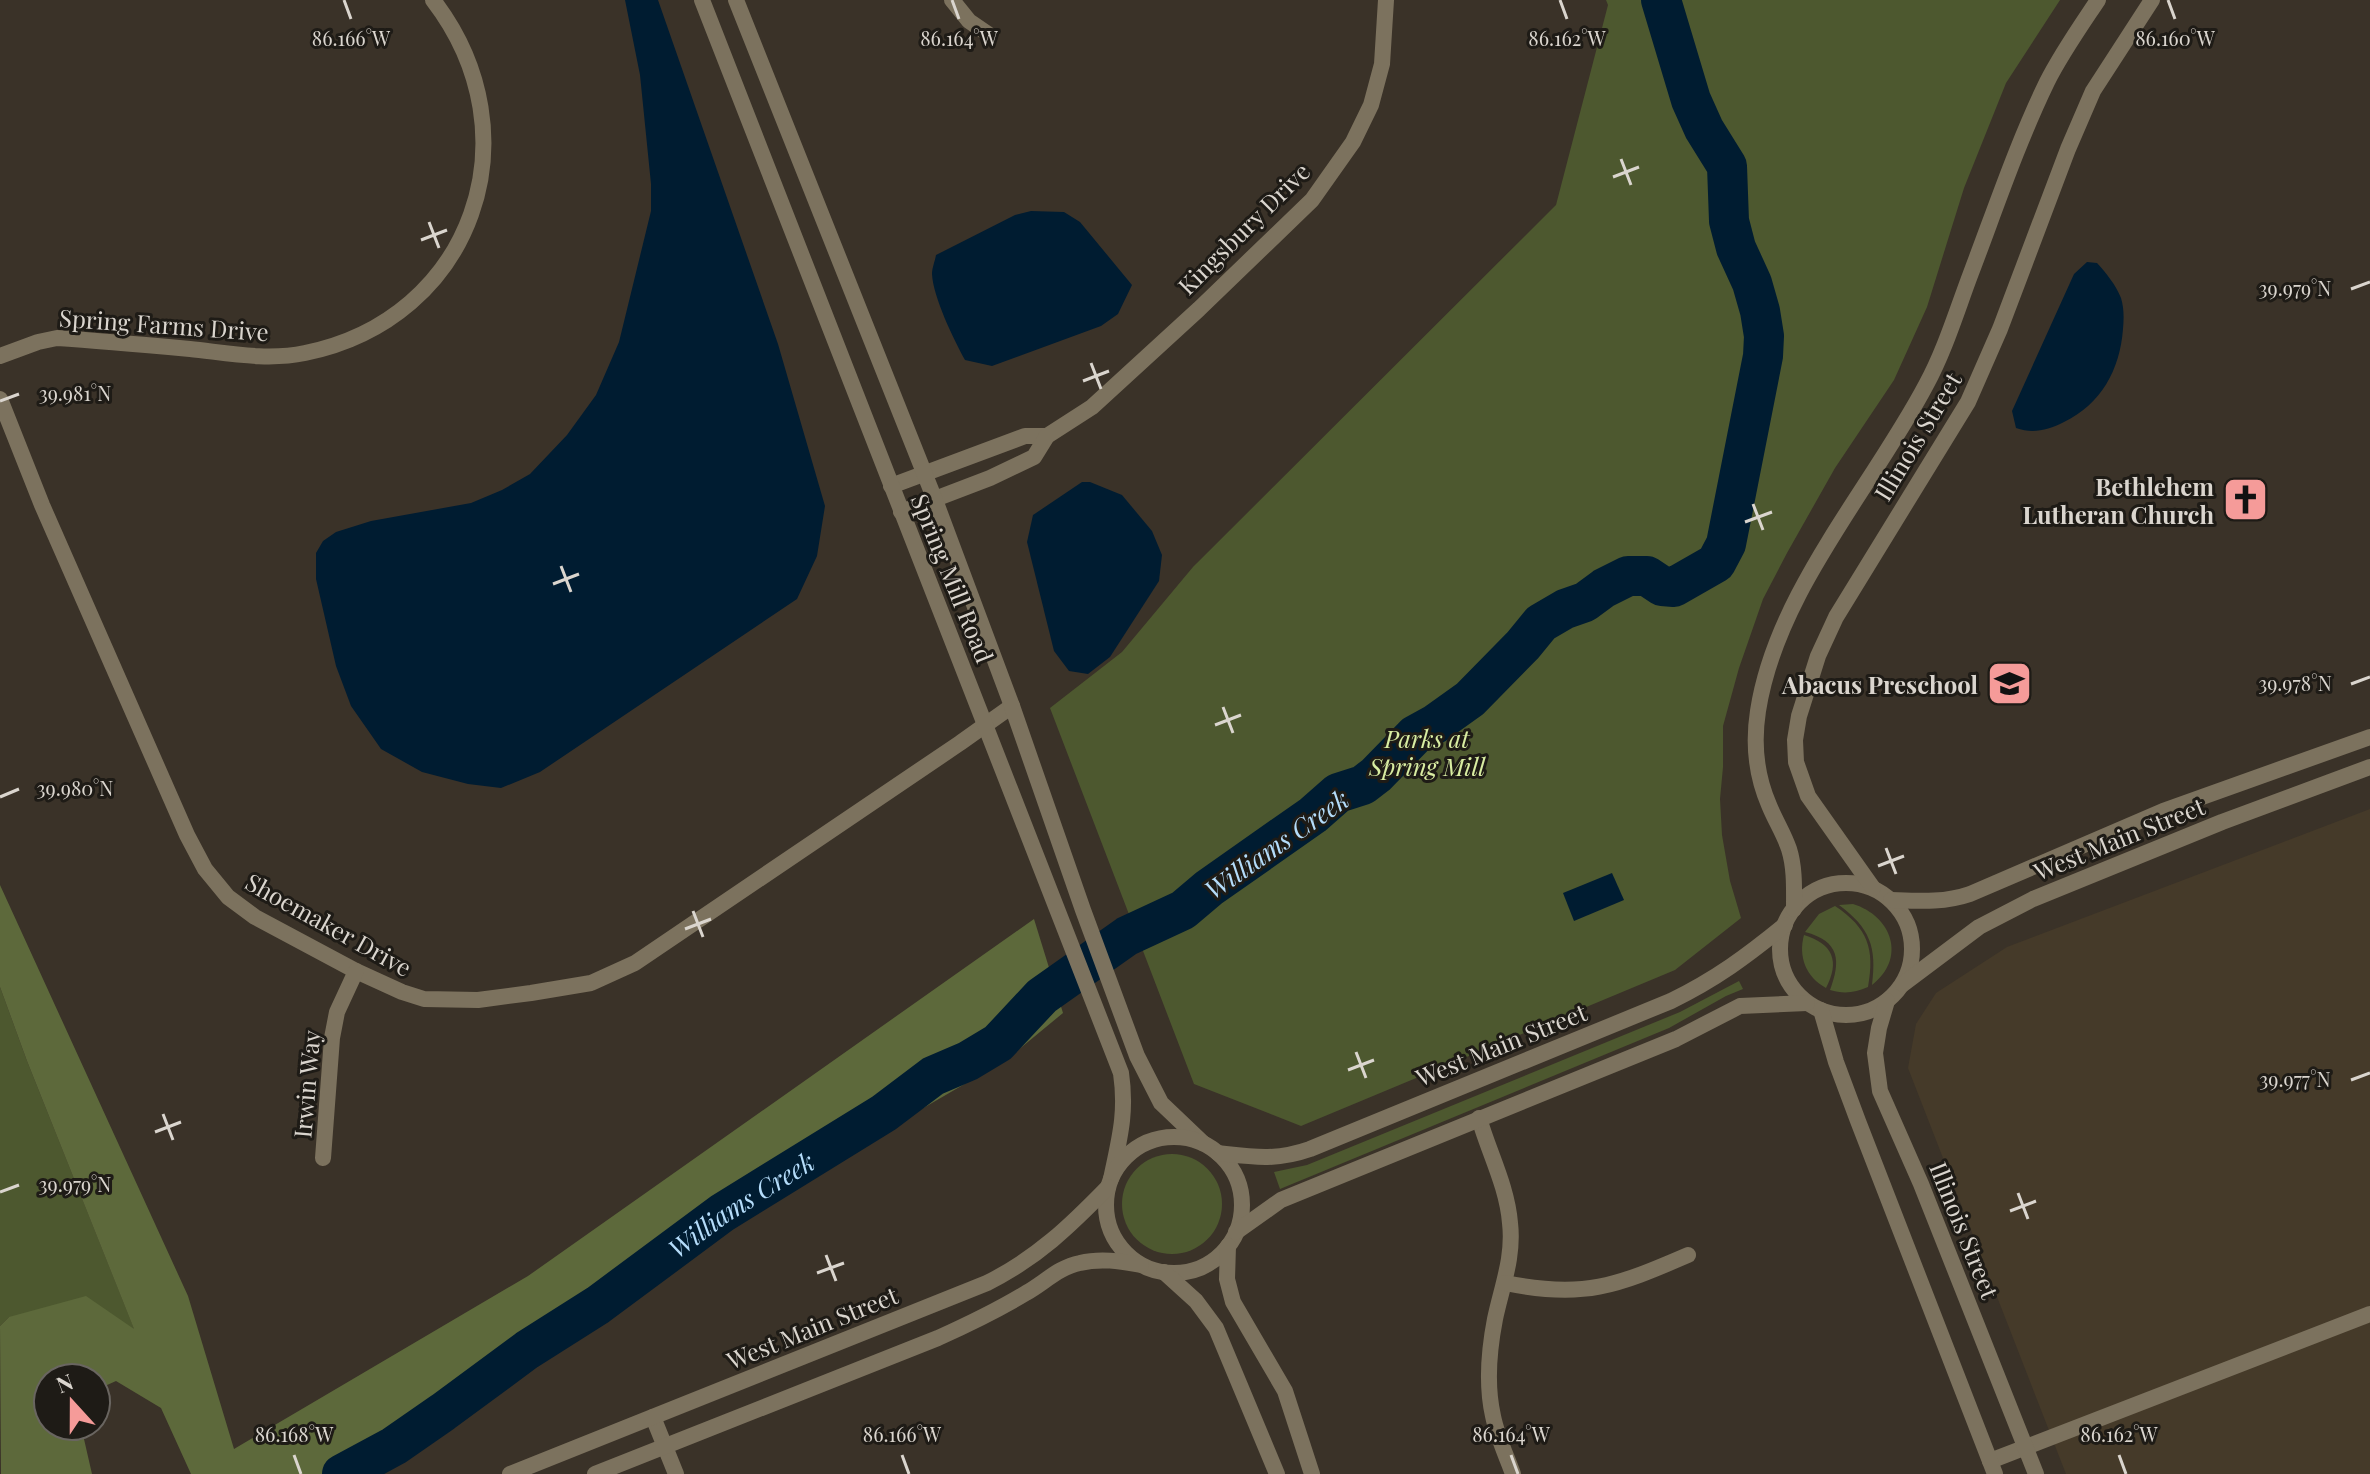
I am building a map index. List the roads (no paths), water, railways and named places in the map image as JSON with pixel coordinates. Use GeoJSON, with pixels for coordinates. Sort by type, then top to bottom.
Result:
{"type":"FeatureCollection","features":[{"type":"Feature","properties":{"kind":"street","name":"Spring Farms Drive"},"geometry":{"type":"LineString","coordinates":[[0,356],[57,338],[268,357],[303,353],[339,344],[374,329],[406,308],[446,262],[462,234],[472,212],[484,160],[483,114],[476,80],[466,53],[433,0]]}},
{"type":"Feature","properties":{"kind":"street","name":"Spring Mill Road"},"geometry":{"type":"LineString","coordinates":[[702,0],[1121,1073],[1124,1116],[1109,1183]]}},
{"type":"Feature","properties":{"kind":"street","name":"Spring Mill Road"},"geometry":{"type":"LineString","coordinates":[[736,0],[935,500],[1137,1056],[1157,1096],[1203,1143]]}},
{"type":"Feature","properties":{"kind":"street"},"geometry":{"type":"LineString","coordinates":[[952,0],[969,21],[988,34]]}},
{"type":"Feature","properties":{"kind":"street","name":"Kingsbury Drive"},"geometry":{"type":"LineString","coordinates":[[901,512],[990,478],[1034,457],[1047,436],[1092,407],[1312,200],[1353,142],[1371,105],[1382,64],[1386,0]]}},
{"type":"Feature","properties":{"kind":"street","name":"Illinois Street"},"geometry":{"type":"LineString","coordinates":[[1794,909],[1790,851],[1769,806],[1757,763],[1755,735],[1769,664],[1787,619],[1819,559],[1926,385],[2033,113],[2064,51],[2098,0]]}},
{"type":"Feature","properties":{"kind":"street","name":"Illinois Street"},"geometry":{"type":"LineString","coordinates":[[1873,888],[1815,808],[1796,762],[1795,740],[1818,656],[1836,617],[1968,402],[2000,329],[2093,91],[2152,0]]}},
{"type":"Feature","properties":{"kind":"street","name":"Shoemaker Drive"},"geometry":{"type":"LineString","coordinates":[[0,399],[42,505],[187,835],[205,869],[228,897],[255,917],[356,971],[424,999],[447,1001],[505,997],[591,983],[635,963],[1012,706]]}},
{"type":"Feature","properties":{"kind":"street","name":"Kingsbury Drive"},"geometry":{"type":"LineString","coordinates":[[891,486],[1025,436],[1047,436]]}},
{"type":"Feature","properties":{"kind":"street","name":"West Main Street"},"geometry":{"type":"LineString","coordinates":[[1891,900],[1956,899],[2163,811],[2370,737]]}},
{"type":"Feature","properties":{"kind":"street","name":"West Main Street"},"geometry":{"type":"LineString","coordinates":[[1903,984],[1979,927],[2033,899],[2222,822],[2370,767]]}},
{"type":"Feature","properties":{"kind":"street"},"geometry":{"type":"LineString","coordinates":[[1857,884],[1873,888],[1900,910],[1911,936],[1910,968],[1903,984],[1877,1008],[1855,1015],[1832,1014],[1814,1007],[1796,993],[1783,968],[1781,949],[1785,925],[1805,897],[1829,886],[1857,884]]}},
{"type":"Feature","properties":{"kind":"street","name":"West Main Street"},"geometry":{"type":"LineString","coordinates":[[1218,1153],[1266,1158],[1283,1157],[1310,1149],[1671,1001],[1713,980],[1785,925]]}},
{"type":"Feature","properties":{"kind":"street","name":"Irwin Way"},"geometry":{"type":"LineString","coordinates":[[323,1158],[332,1038],[337,1012],[356,971]]}},
{"type":"Feature","properties":{"kind":"street","name":"Illinois Street"},"geometry":{"type":"LineString","coordinates":[[1887,1001],[1875,1053],[1880,1091],[1921,1184],[2036,1474]]}},
{"type":"Feature","properties":{"kind":"street"},"geometry":{"type":"LineString","coordinates":[[595,1474],[938,1338],[994,1312],[1078,1263],[1101,1260],[1141,1265],[1164,1272],[1193,1270],[1207,1265],[1232,1239],[1281,1200],[1696,1030],[1740,1006],[1814,1007]]}},
{"type":"Feature","properties":{"kind":"street"},"geometry":{"type":"LineString","coordinates":[[1814,1007],[1992,1467],[2025,1447],[2370,1314]]}},
{"type":"Feature","properties":{"kind":"street"},"geometry":{"type":"LineString","coordinates":[[1479,1118],[1504,1188],[1511,1224],[1510,1262],[1492,1338],[1489,1382],[1493,1416],[1513,1474]]}},
{"type":"Feature","properties":{"kind":"street"},"geometry":{"type":"LineString","coordinates":[[1141,1265],[1123,1251],[1111,1232],[1106,1210],[1109,1183],[1120,1164],[1133,1151],[1149,1142],[1167,1137],[1203,1143],[1226,1161],[1239,1183],[1242,1208],[1232,1239],[1227,1279],[1233,1302],[1285,1391],[1312,1474]]}},
{"type":"Feature","properties":{"kind":"street","name":"West Main Street"},"geometry":{"type":"LineString","coordinates":[[510,1474],[1005,1274],[1055,1239],[1109,1183]]}},
{"type":"Feature","properties":{"kind":"street"},"geometry":{"type":"LineString","coordinates":[[1505,1283],[1539,1290],[1572,1291],[1609,1286],[1688,1255]]}},
{"type":"Feature","properties":{"kind":"street"},"geometry":{"type":"LineString","coordinates":[[1164,1272],[1196,1301],[1216,1328],[1277,1474]]}},
{"type":"Feature","properties":{"kind":"street"},"geometry":{"type":"LineString","coordinates":[[653,1417],[676,1474]]}},
{"type":"Feature","properties":{"kind":"water"},"geometry":{"type":"Polygon","coordinates":[[[625,0],[658,0],[778,344],[825,506],[817,556],[797,599],[540,772],[501,788],[468,784],[422,772],[381,749],[351,706],[336,666],[316,579],[316,553],[323,541],[336,532],[371,521],[471,503],[502,490],[530,474],[567,435],[596,395],[619,342],[651,211],[640,75],[625,0]]]}},
{"type":"Feature","properties":{"kind":"water"},"geometry":{"type":"Polygon","coordinates":[[[1031,211],[1064,212],[1080,222],[1132,285],[1118,314],[1101,326],[992,366],[965,360],[936,294],[932,274],[936,255],[1015,215],[1031,211]]]}},
{"type":"Feature","properties":{"kind":"water"},"geometry":{"type":"Polygon","coordinates":[[[2087,262],[2097,263],[2114,284],[2122,302],[2124,321],[2113,372],[2098,395],[2077,415],[2046,429],[2028,431],[2016,428],[2012,411],[2074,274],[2087,262]]]}},
{"type":"Feature","properties":{"kind":"water"},"geometry":{"type":"Polygon","coordinates":[[[1082,482],[1090,482],[1122,495],[1152,531],[1162,555],[1159,581],[1110,657],[1088,674],[1069,671],[1054,651],[1027,542],[1033,515],[1082,482]]]}},
{"type":"Feature","properties":{"kind":"water"},"geometry":{"type":"Polygon","coordinates":[[[1612,873],[1624,900],[1574,921],[1563,893],[1612,873]]]}},
{"type":"Feature","properties":{"kind":"waterway","name":"Williams Creek"},"geometry":{"type":"LineString","coordinates":[[342,1474],[394,1446],[527,1350],[598,1305],[722,1213],[884,1113],[933,1076],[968,1061],[998,1043],[1042,996],[1127,936],[1183,910],[1209,888],[1313,815],[1338,793],[1363,785],[1415,735],[1470,699],[1541,623],[1585,602],[1628,576],[1647,576],[1662,586],[1674,587],[1716,563],[1726,544],[1763,356],[1764,336],[1752,283],[1736,248],[1729,221],[1727,166],[1704,129],[1691,100],[1661,0]]}},
{"type":"Feature","properties":{"kind":"place","name":"Bethlehem Lutheran Church"},"geometry":{"type":"Point","coordinates":[2245,500]}},
{"type":"Feature","properties":{"kind":"place","name":"Abacus Preschool"},"geometry":{"type":"Point","coordinates":[2009,684]}},
{"type":"Feature","properties":{"kind":"park label","name":"Parks at Spring Mill"},"geometry":{"type":"Point","coordinates":[1427,752]}}]}
